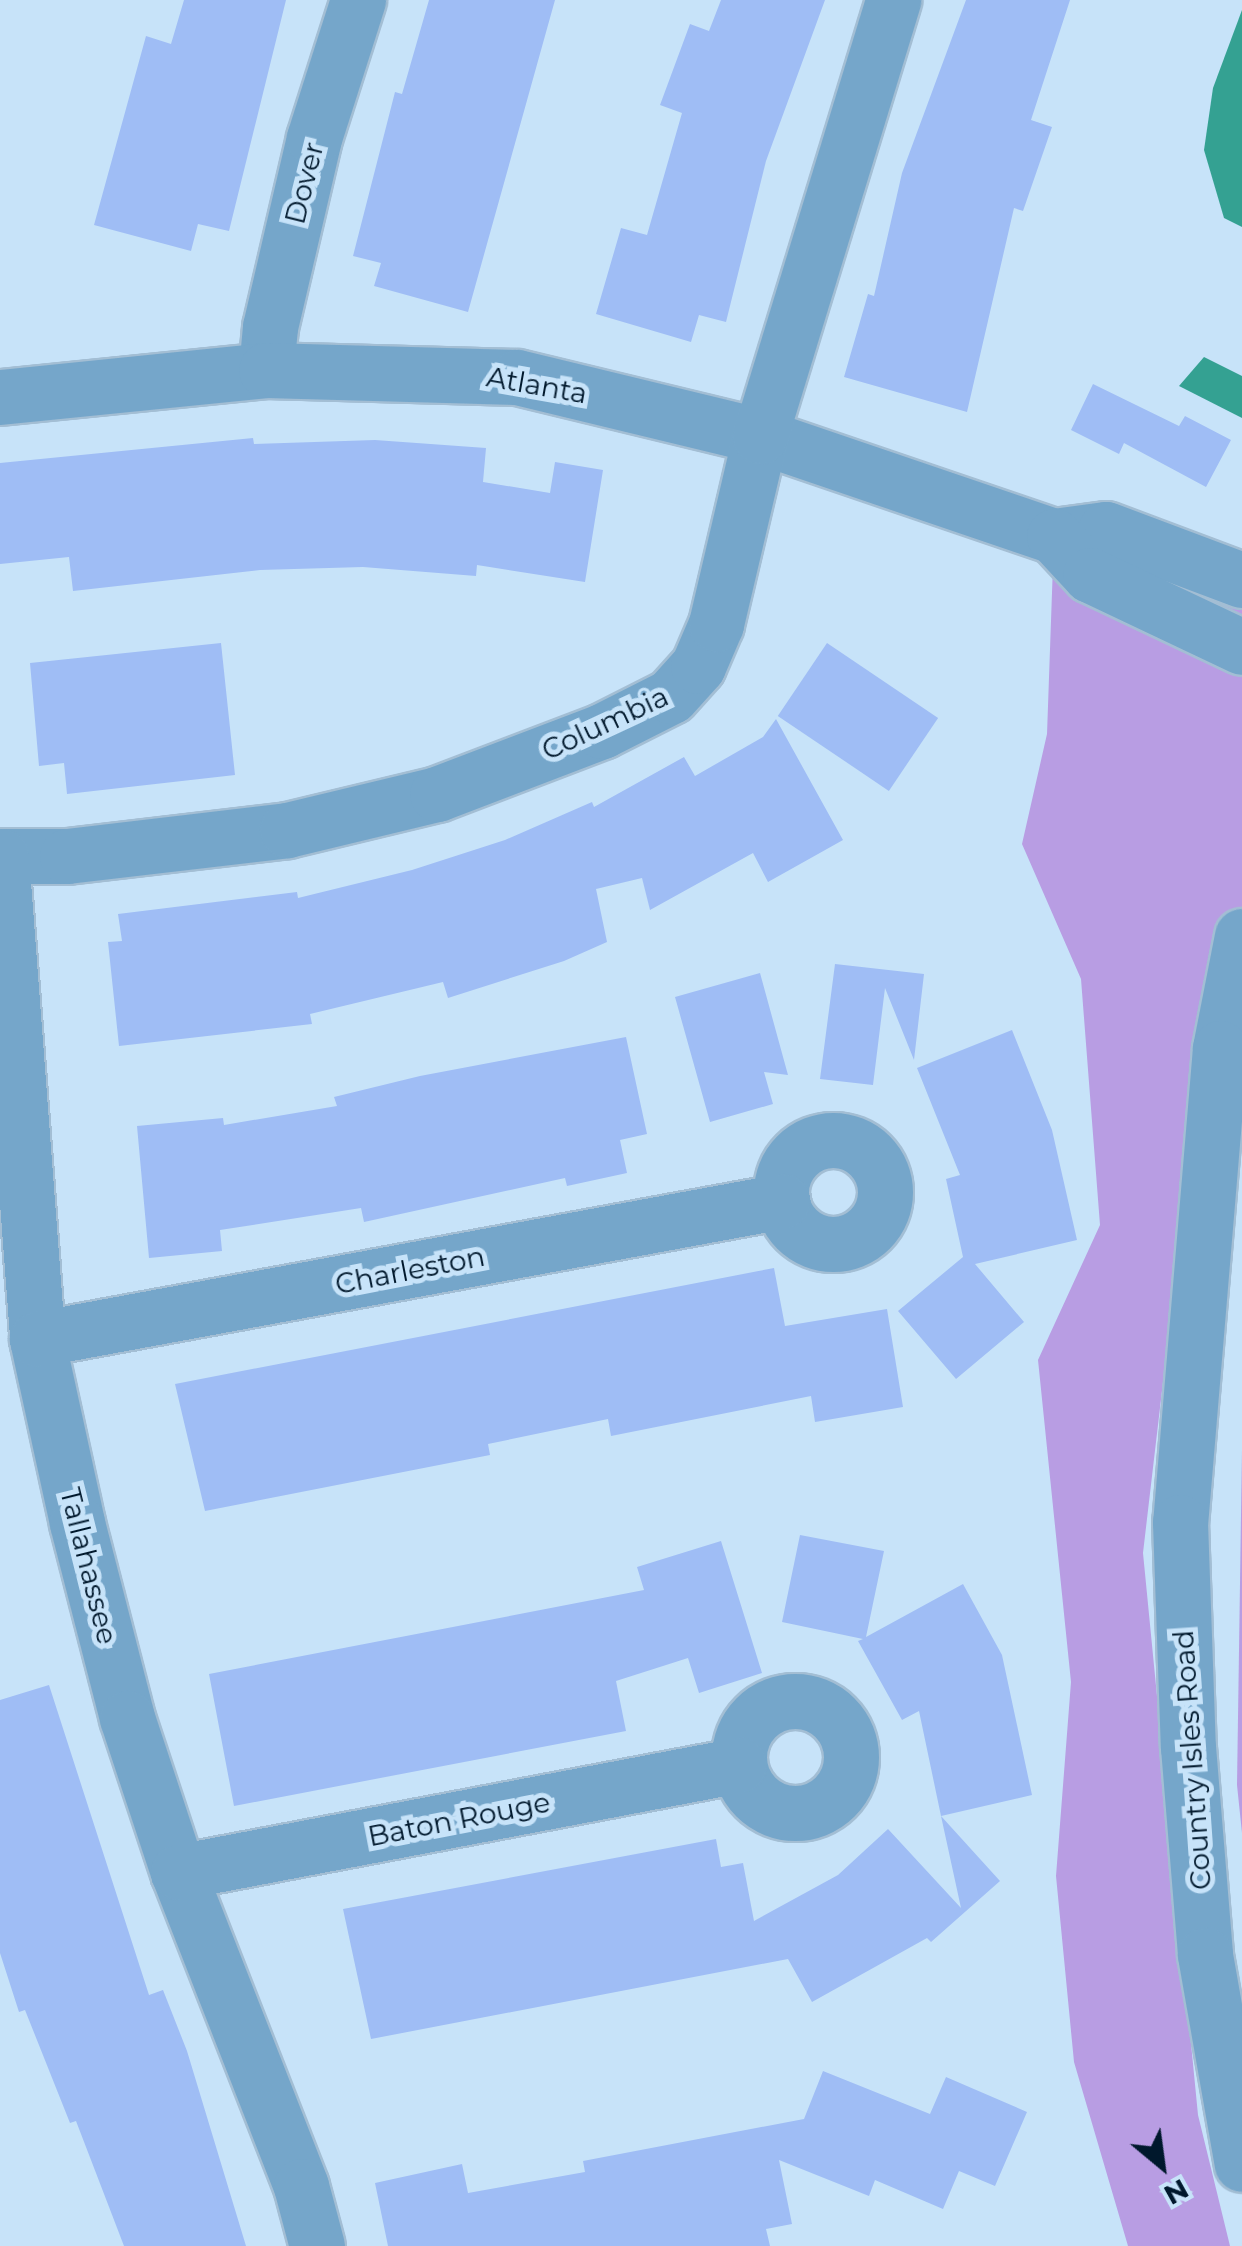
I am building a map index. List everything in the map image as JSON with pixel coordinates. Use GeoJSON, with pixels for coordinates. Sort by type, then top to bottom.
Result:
{"type":"FeatureCollection","features":[{"type":"Feature","properties":{"kind":"street","name":"Dover"},"geometry":{"type":"LineString","coordinates":[[266,370],[270,327],[314,138],[358,0]]}},
{"type":"Feature","properties":{"kind":"street","name":"Columbia"},"geometry":{"type":"LineString","coordinates":[[0,856],[68,856],[288,830],[438,794],[671,696],[698,666],[716,624],[760,436],[893,0]]}},
{"type":"Feature","properties":{"kind":"street","name":"Atlanta"},"geometry":{"type":"LineString","coordinates":[[0,397],[266,370],[518,377],[760,436],[1054,536],[1106,529],[1242,580]]}},
{"type":"Feature","properties":{"kind":"street","name":"Atlanta"},"geometry":{"type":"LineString","coordinates":[[1054,536],[1090,576],[1242,647]]}},
{"type":"Feature","properties":{"kind":"street","name":"Tallahassee"},"geometry":{"type":"LineString","coordinates":[[0,856],[38,1339],[127,1718],[178,1872],[301,2186],[317,2246]]}},
{"type":"Feature","properties":{"kind":"street","name":"Country Isles Road"},"geometry":{"type":"LineString","coordinates":[[1242,936],[1220,1048],[1198,1354],[1180,1522],[1188,1747],[1206,1956],[1242,2164]]}},
{"type":"Feature","properties":{"kind":"street","name":"Country Isles Road"},"geometry":{"type":"LineString","coordinates":[[1198,1354],[1242,1182]]}},
{"type":"Feature","properties":{"kind":"street","name":"Charleston"},"geometry":{"type":"LineString","coordinates":[[38,1339],[782,1201]]}},
{"type":"Feature","properties":{"kind":"street","name":"Baton Rouge"},"geometry":{"type":"LineString","coordinates":[[178,1872],[739,1765]]}},
{"type":"Feature","properties":{"kind":"shaded area"},"geometry":{"type":"Polygon","coordinates":[[[1242,10],[1242,227],[1224,218],[1204,150],[1213,88],[1242,10]]]}},
{"type":"Feature","properties":{"kind":"shaded area"},"geometry":{"type":"Polygon","coordinates":[[[1204,357],[1242,376],[1242,418],[1179,386],[1204,357]]]}},
{"type":"Feature","properties":{"kind":"shaded area"},"geometry":{"type":"Polygon","coordinates":[[[1054,536],[1242,580],[1242,1111],[1182,1220],[1143,1553],[1198,2115],[1230,2246],[1128,2246],[1074,2062],[1056,1876],[1071,1682],[1038,1360],[1100,1225],[1081,979],[1022,844],[1047,734],[1054,536]]]}},
{"type":"Feature","properties":{"kind":"shaded area"},"geometry":{"type":"Polygon","coordinates":[[[1242,1449],[1242,1833],[1237,1785],[1242,1449]]]}},
{"type":"Feature","properties":{"kind":"building"},"geometry":{"type":"Polygon","coordinates":[[[184,0],[286,0],[229,231],[198,224],[191,251],[94,225],[146,36],[171,44],[184,0]]]}},
{"type":"Feature","properties":{"kind":"building"},"geometry":{"type":"Polygon","coordinates":[[[429,0],[555,0],[468,312],[374,286],[381,263],[353,256],[395,92],[402,94],[429,0]]]}},
{"type":"Feature","properties":{"kind":"building"},"geometry":{"type":"Polygon","coordinates":[[[721,0],[825,0],[766,161],[726,322],[699,315],[691,342],[596,314],[621,228],[647,235],[682,113],[660,105],[690,24],[709,31],[721,0]]]}},
{"type":"Feature","properties":{"kind":"building"},"geometry":{"type":"Polygon","coordinates":[[[966,0],[1070,0],[1031,120],[1052,127],[1023,211],[1014,208],[967,412],[844,377],[868,294],[874,296],[902,173],[966,0]]]}},
{"type":"Feature","properties":{"kind":"building"},"geometry":{"type":"Polygon","coordinates":[[[1093,384],[1179,426],[1185,416],[1231,440],[1206,487],[1124,443],[1119,454],[1071,430],[1093,384]]]}},
{"type":"Feature","properties":{"kind":"building"},"geometry":{"type":"Polygon","coordinates":[[[253,438],[254,444],[375,440],[486,448],[483,482],[550,493],[555,462],[603,470],[585,582],[477,565],[476,576],[363,567],[260,570],[73,591],[69,557],[0,564],[0,463],[253,438]]]}},
{"type":"Feature","properties":{"kind":"building"},"geometry":{"type":"Polygon","coordinates":[[[221,643],[235,775],[67,794],[64,763],[39,766],[30,663],[221,643]]]}},
{"type":"Feature","properties":{"kind":"building"},"geometry":{"type":"Polygon","coordinates":[[[827,643],[938,718],[889,791],[778,716],[827,643]]]}},
{"type":"Feature","properties":{"kind":"building"},"geometry":{"type":"Polygon","coordinates":[[[776,719],[843,840],[768,882],[753,853],[650,910],[642,878],[596,889],[607,942],[564,961],[448,998],[443,982],[310,1014],[312,1024],[119,1046],[108,942],[122,941],[118,914],[297,892],[298,898],[412,870],[505,840],[592,802],[594,807],[684,757],[695,776],[763,737],[776,719]]]}},
{"type":"Feature","properties":{"kind":"building"},"geometry":{"type":"Polygon","coordinates":[[[835,964],[924,974],[914,1060],[885,988],[873,1085],[820,1079],[835,964]]]}},
{"type":"Feature","properties":{"kind":"building"},"geometry":{"type":"Polygon","coordinates":[[[760,973],[788,1075],[764,1072],[773,1104],[710,1122],[675,997],[760,973]]]}},
{"type":"Feature","properties":{"kind":"building"},"geometry":{"type":"Polygon","coordinates":[[[1012,1030],[1052,1130],[1077,1240],[975,1264],[1024,1322],[956,1379],[898,1311],[963,1257],[946,1179],[960,1175],[917,1068],[1012,1030]]]}},
{"type":"Feature","properties":{"kind":"building"},"geometry":{"type":"Polygon","coordinates":[[[626,1037],[647,1134],[620,1140],[627,1173],[567,1186],[565,1178],[364,1222],[361,1208],[220,1230],[222,1251],[149,1258],[137,1126],[223,1118],[224,1125],[337,1106],[334,1097],[420,1076],[626,1037]]]}},
{"type":"Feature","properties":{"kind":"building"},"geometry":{"type":"Polygon","coordinates":[[[774,1268],[785,1326],[887,1309],[903,1407],[815,1422],[811,1396],[611,1436],[608,1419],[488,1444],[490,1455],[205,1511],[175,1384],[774,1268]]]}},
{"type":"Feature","properties":{"kind":"building"},"geometry":{"type":"Polygon","coordinates":[[[800,1535],[884,1551],[866,1637],[963,1584],[1002,1655],[1032,1795],[941,1816],[919,1711],[902,1720],[858,1641],[863,1639],[782,1622],[800,1535]]]}},
{"type":"Feature","properties":{"kind":"building"},"geometry":{"type":"Polygon","coordinates":[[[721,1541],[762,1673],[699,1693],[688,1658],[616,1681],[626,1731],[234,1806],[209,1674],[644,1590],[637,1567],[721,1541]]]}},
{"type":"Feature","properties":{"kind":"building"},"geometry":{"type":"Polygon","coordinates":[[[49,1685],[149,1995],[163,1990],[187,2051],[246,2246],[124,2246],[76,2121],[70,2123],[25,2010],[19,2012],[0,1953],[0,1700],[49,1685]]]}},
{"type":"Feature","properties":{"kind":"building"},"geometry":{"type":"Polygon","coordinates":[[[941,1816],[1000,1881],[931,1942],[927,1938],[812,2002],[788,1959],[371,2039],[343,1909],[716,1839],[721,1867],[743,1863],[754,1921],[838,1875],[888,1829],[961,1908],[941,1816]]]}},
{"type":"Feature","properties":{"kind":"building"},"geometry":{"type":"Polygon","coordinates":[[[823,2071],[930,2114],[946,2077],[1027,2112],[995,2186],[959,2171],[943,2209],[875,2180],[869,2196],[779,2160],[792,2224],[766,2229],[770,2246],[388,2246],[375,2183],[462,2164],[468,2193],[585,2172],[583,2161],[804,2119],[823,2071]]]}}]}
